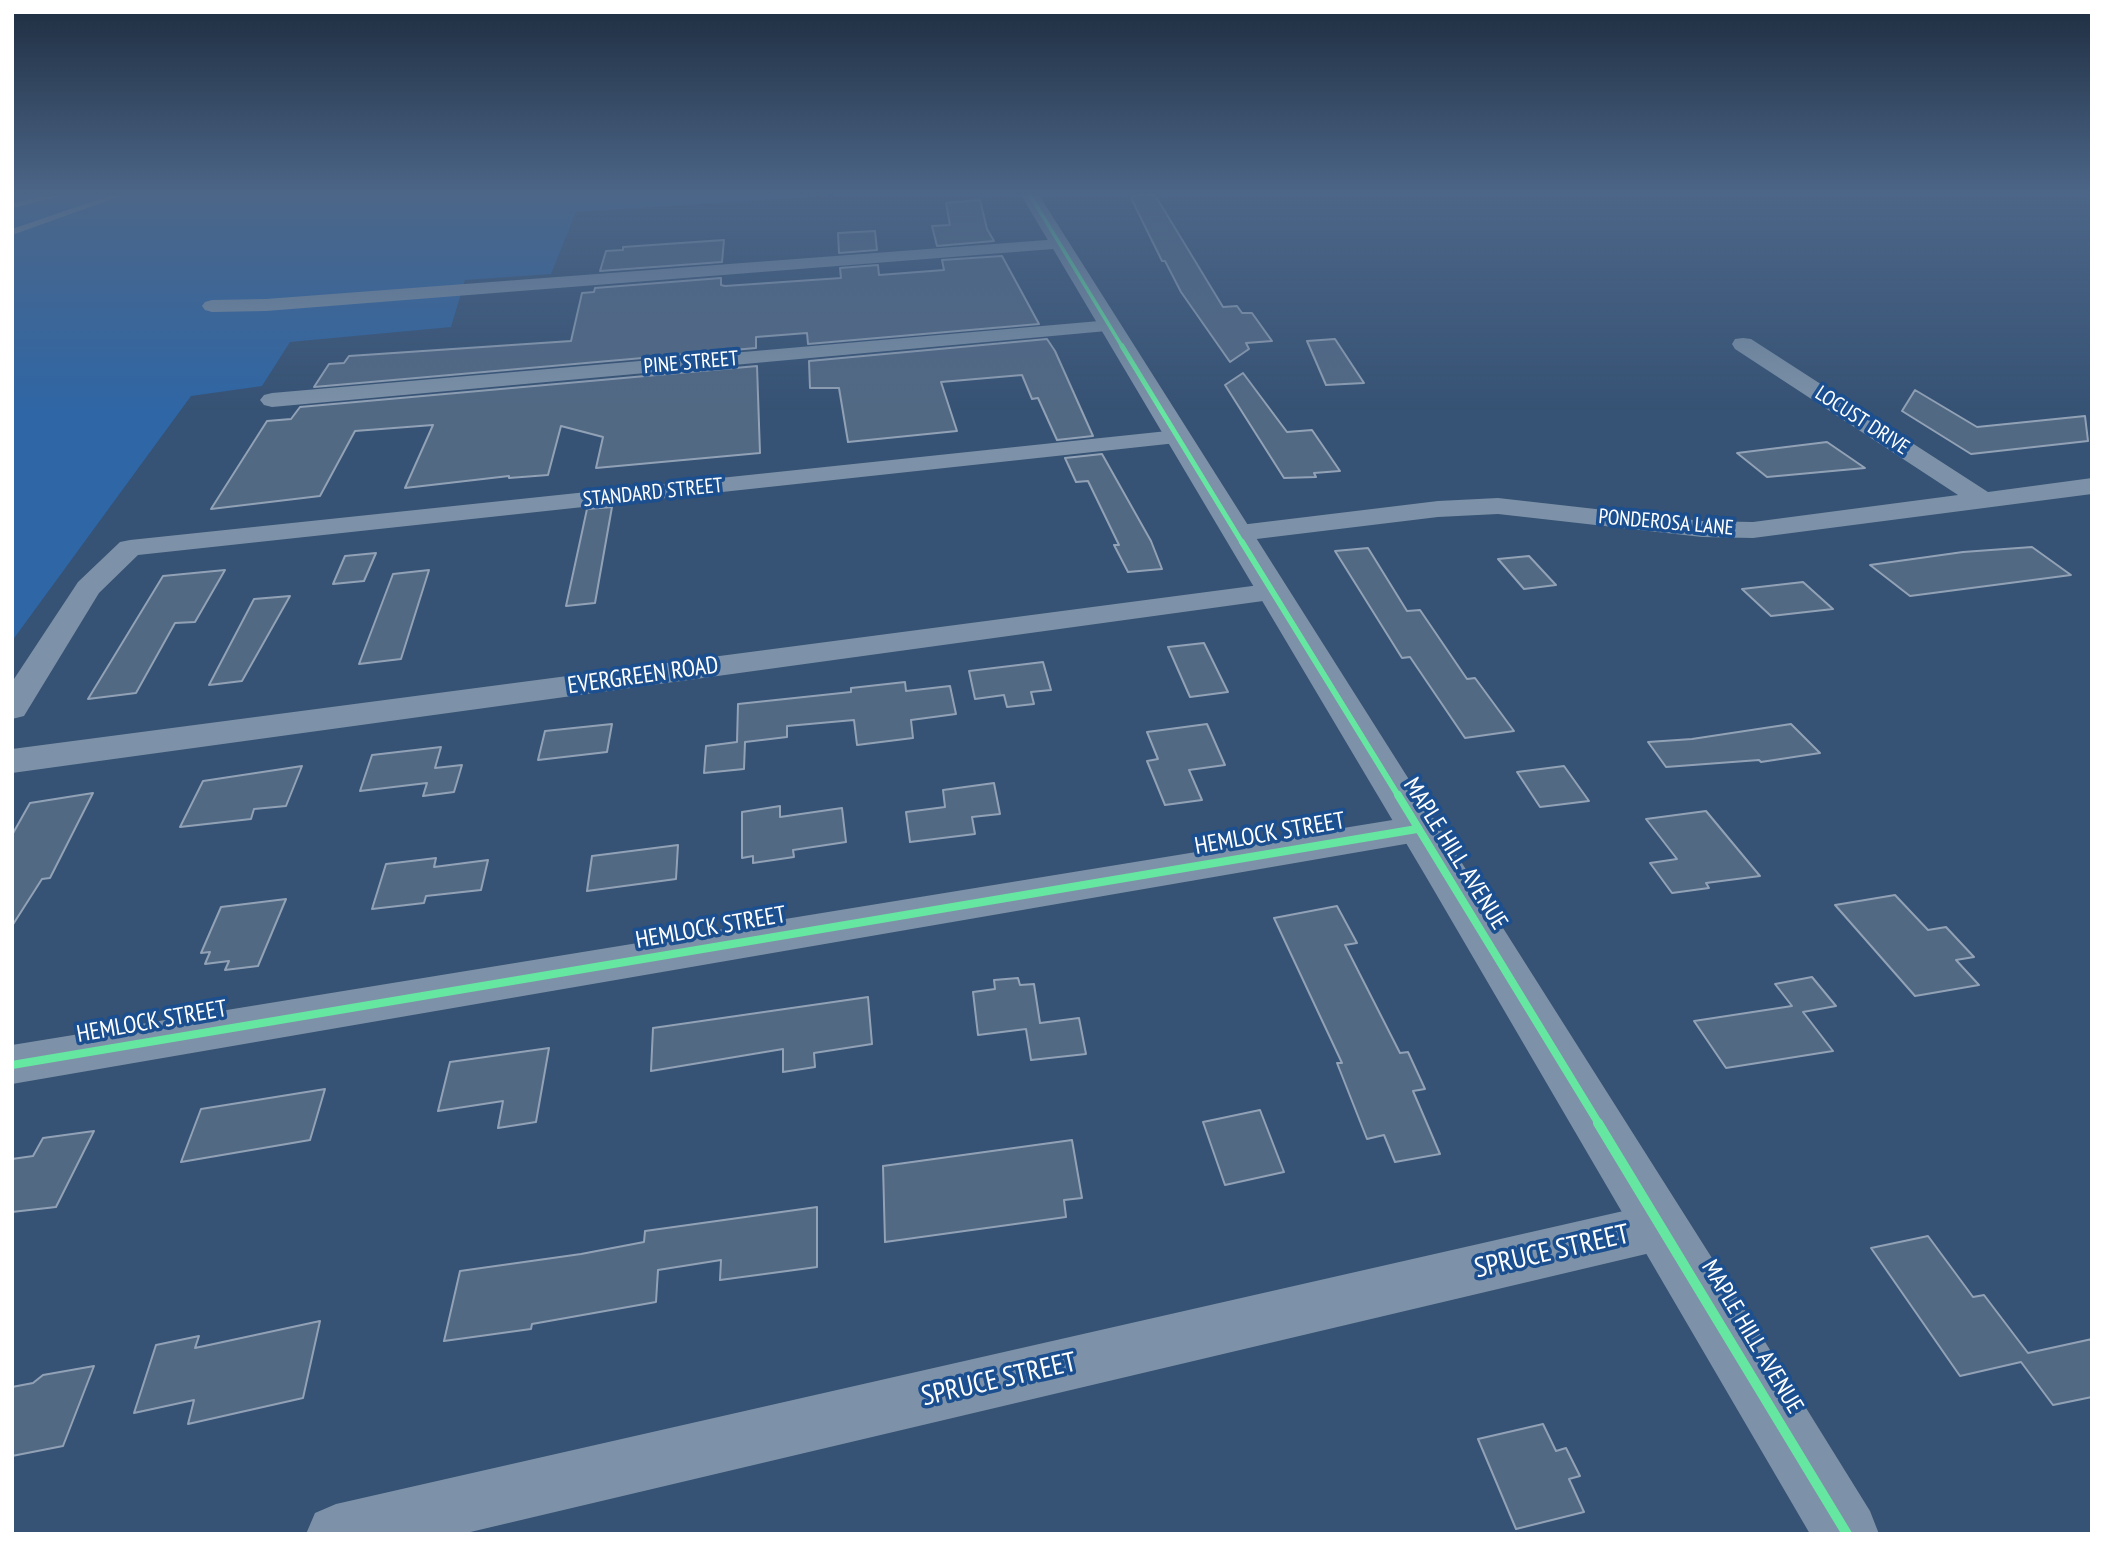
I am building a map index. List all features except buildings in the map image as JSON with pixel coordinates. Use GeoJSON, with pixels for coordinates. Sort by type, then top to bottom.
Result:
{"type":"FeatureCollection","features":[{"type":"Feature","properties":{"kind":"street"},"geometry":{"type":"LineString","coordinates":[[212,306],[266,305],[759,267]]}},
{"type":"Feature","properties":{"kind":"street","name":"MAPLE HILL AVENUE"},"geometry":{"type":"LineString","coordinates":[[1074,267],[1663,1226],[1847,1534]]}},
{"type":"Feature","properties":{"kind":"street","name":"PINE STREET"},"geometry":{"type":"LineString","coordinates":[[272,400],[1111,326]]}},
{"type":"Feature","properties":{"kind":"street","name":"LOCUST DRIVE"},"geometry":{"type":"LineString","coordinates":[[1743,344],[1981,499]]}},
{"type":"Feature","properties":{"kind":"street","name":"STANDARD STREET"},"geometry":{"type":"LineString","coordinates":[[12,708],[88,588],[130,548],[1177,437]]}},
{"type":"Feature","properties":{"kind":"street","name":"PONDEROSA LANE"},"geometry":{"type":"LineString","coordinates":[[1240,533],[1438,509],[1498,506],[1702,529],[1753,530],[2092,486]]}},
{"type":"Feature","properties":{"kind":"street","name":"EVERGREEN ROAD"},"geometry":{"type":"LineString","coordinates":[[12,761],[1275,592]]}},
{"type":"Feature","properties":{"kind":"street","name":"HEMLOCK STREET"},"geometry":{"type":"LineString","coordinates":[[12,1065],[1417,829]]}},
{"type":"Feature","properties":{"kind":"street","name":"SPRUCE STREET"},"geometry":{"type":"LineString","coordinates":[[336,1534],[1663,1226]]}},
{"type":"Feature","properties":{"kind":"shaded area"},"geometry":{"type":"Polygon","coordinates":[[[12,267],[554,267],[551,274],[465,280],[451,327],[290,342],[262,386],[191,396],[12,641],[12,267]]]}},
{"type":"Feature","properties":{"kind":"cycle path"},"geometry":{"type":"LineString","coordinates":[[1074,267],[1847,1534]]}},
{"type":"Feature","properties":{"kind":"cycle path"},"geometry":{"type":"LineString","coordinates":[[12,1065],[1417,829]]}}]}
